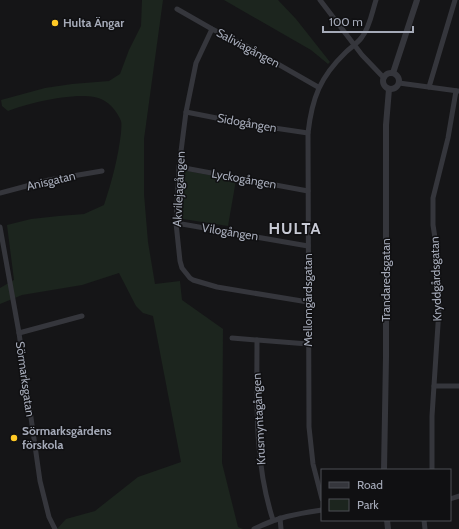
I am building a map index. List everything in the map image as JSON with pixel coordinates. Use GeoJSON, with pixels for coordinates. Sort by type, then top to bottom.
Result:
{"type":"FeatureCollection","features":[{"type":"Feature","properties":{"kind":"street"},"geometry":{"type":"LineString","coordinates":[[320,0],[354,45],[384,78],[384,85],[389,89],[396,88],[399,83],[398,77],[393,73]]}},
{"type":"Feature","properties":{"kind":"street","name":"Mellomgårdsgatan"},"geometry":{"type":"LineString","coordinates":[[321,495],[313,464],[308,426],[308,133],[313,103],[318,87],[330,68],[362,37],[368,26],[376,0]]}},
{"type":"Feature","properties":{"kind":"street"},"geometry":{"type":"LineString","coordinates":[[393,73],[417,0]]}},
{"type":"Feature","properties":{"kind":"street"},"geometry":{"type":"LineString","coordinates":[[429,87],[455,0]]}},
{"type":"Feature","properties":{"kind":"street","name":"Saliviagången"},"geometry":{"type":"LineString","coordinates":[[177,9],[318,87]]}},
{"type":"Feature","properties":{"kind":"street","name":"Akvilejagången"},"geometry":{"type":"LineString","coordinates":[[212,29],[196,63],[186,112],[179,168],[176,223],[182,268],[190,278],[217,287],[308,302]]}},
{"type":"Feature","properties":{"kind":"street"},"geometry":{"type":"LineString","coordinates":[[384,78],[388,74],[393,73]]}},
{"type":"Feature","properties":{"kind":"street"},"geometry":{"type":"LineString","coordinates":[[399,83],[457,91]]}},
{"type":"Feature","properties":{"kind":"street","name":"Trandaredsgatan"},"geometry":{"type":"LineString","coordinates":[[384,469],[386,379],[386,115],[389,89]]}},
{"type":"Feature","properties":{"kind":"street","name":"Kryddgårdsgatan"},"geometry":{"type":"LineString","coordinates":[[432,469],[432,416],[439,309],[437,251],[433,225],[432,198],[448,138],[457,91]]}},
{"type":"Feature","properties":{"kind":"street","name":"Sidogången"},"geometry":{"type":"LineString","coordinates":[[186,112],[247,124],[308,133]]}},
{"type":"Feature","properties":{"kind":"street","name":"Lyckogången"},"geometry":{"type":"LineString","coordinates":[[179,168],[308,191]]}},
{"type":"Feature","properties":{"kind":"street","name":"Anisgatan"},"geometry":{"type":"LineString","coordinates":[[0,193],[49,180],[102,172]]}},
{"type":"Feature","properties":{"kind":"street","name":"Vilogången"},"geometry":{"type":"LineString","coordinates":[[176,223],[308,246]]}},
{"type":"Feature","properties":{"kind":"street","name":"Sörmarksgatan"},"geometry":{"type":"LineString","coordinates":[[0,227],[19,333],[40,482],[49,516],[55,529]]}},
{"type":"Feature","properties":{"kind":"street"},"geometry":{"type":"LineString","coordinates":[[19,333],[82,316]]}},
{"type":"Feature","properties":{"kind":"street"},"geometry":{"type":"LineString","coordinates":[[232,338],[308,344]]}},
{"type":"Feature","properties":{"kind":"street","name":"Krusmyntagången"},"geometry":{"type":"LineString","coordinates":[[257,340],[260,464],[273,520]]}},
{"type":"Feature","properties":{"kind":"street"},"geometry":{"type":"LineString","coordinates":[[434,386],[459,386]]}},
{"type":"Feature","properties":{"kind":"street"},"geometry":{"type":"LineString","coordinates":[[254,529],[280,518],[321,510]]}},
{"type":"Feature","properties":{"kind":"street"},"geometry":{"type":"LineString","coordinates":[[280,518],[281,529]]}},
{"type":"Feature","properties":{"kind":"green space"},"geometry":{"type":"Polygon","coordinates":[[[142,0],[163,0],[144,139],[144,194],[148,242],[155,284],[180,281],[182,300],[223,329],[222,463],[238,527],[243,529],[57,529],[66,519],[95,511],[138,477],[181,462],[153,316],[143,313],[136,306],[119,273],[82,285],[22,295],[0,304],[0,288],[14,280],[7,225],[31,219],[84,214],[104,205],[112,178],[121,133],[121,121],[116,112],[106,102],[95,97],[83,96],[56,98],[28,104],[8,111],[2,106],[1,100],[45,88],[109,81],[120,74],[129,50],[141,26],[142,0]]]}},
{"type":"Feature","properties":{"kind":"green space"},"geometry":{"type":"Polygon","coordinates":[[[224,0],[278,0],[296,19],[330,62],[328,64],[311,50],[224,0]]]}},
{"type":"Feature","properties":{"kind":"green space"},"geometry":{"type":"Polygon","coordinates":[[[182,170],[236,180],[228,226],[183,219],[179,215],[182,170]]]}},
{"type":"Feature","properties":{"kind":"place","name":"Hulta Ängar"},"geometry":{"type":"Point","coordinates":[55,23]}},
{"type":"Feature","properties":{"kind":"place","name":"Sörmarksgårdens förskola"},"geometry":{"type":"Point","coordinates":[14,438]}},
{"type":"Feature","properties":{"kind":"district","name":"HULTA"},"geometry":{"type":"Point","coordinates":[295,228]}}]}
